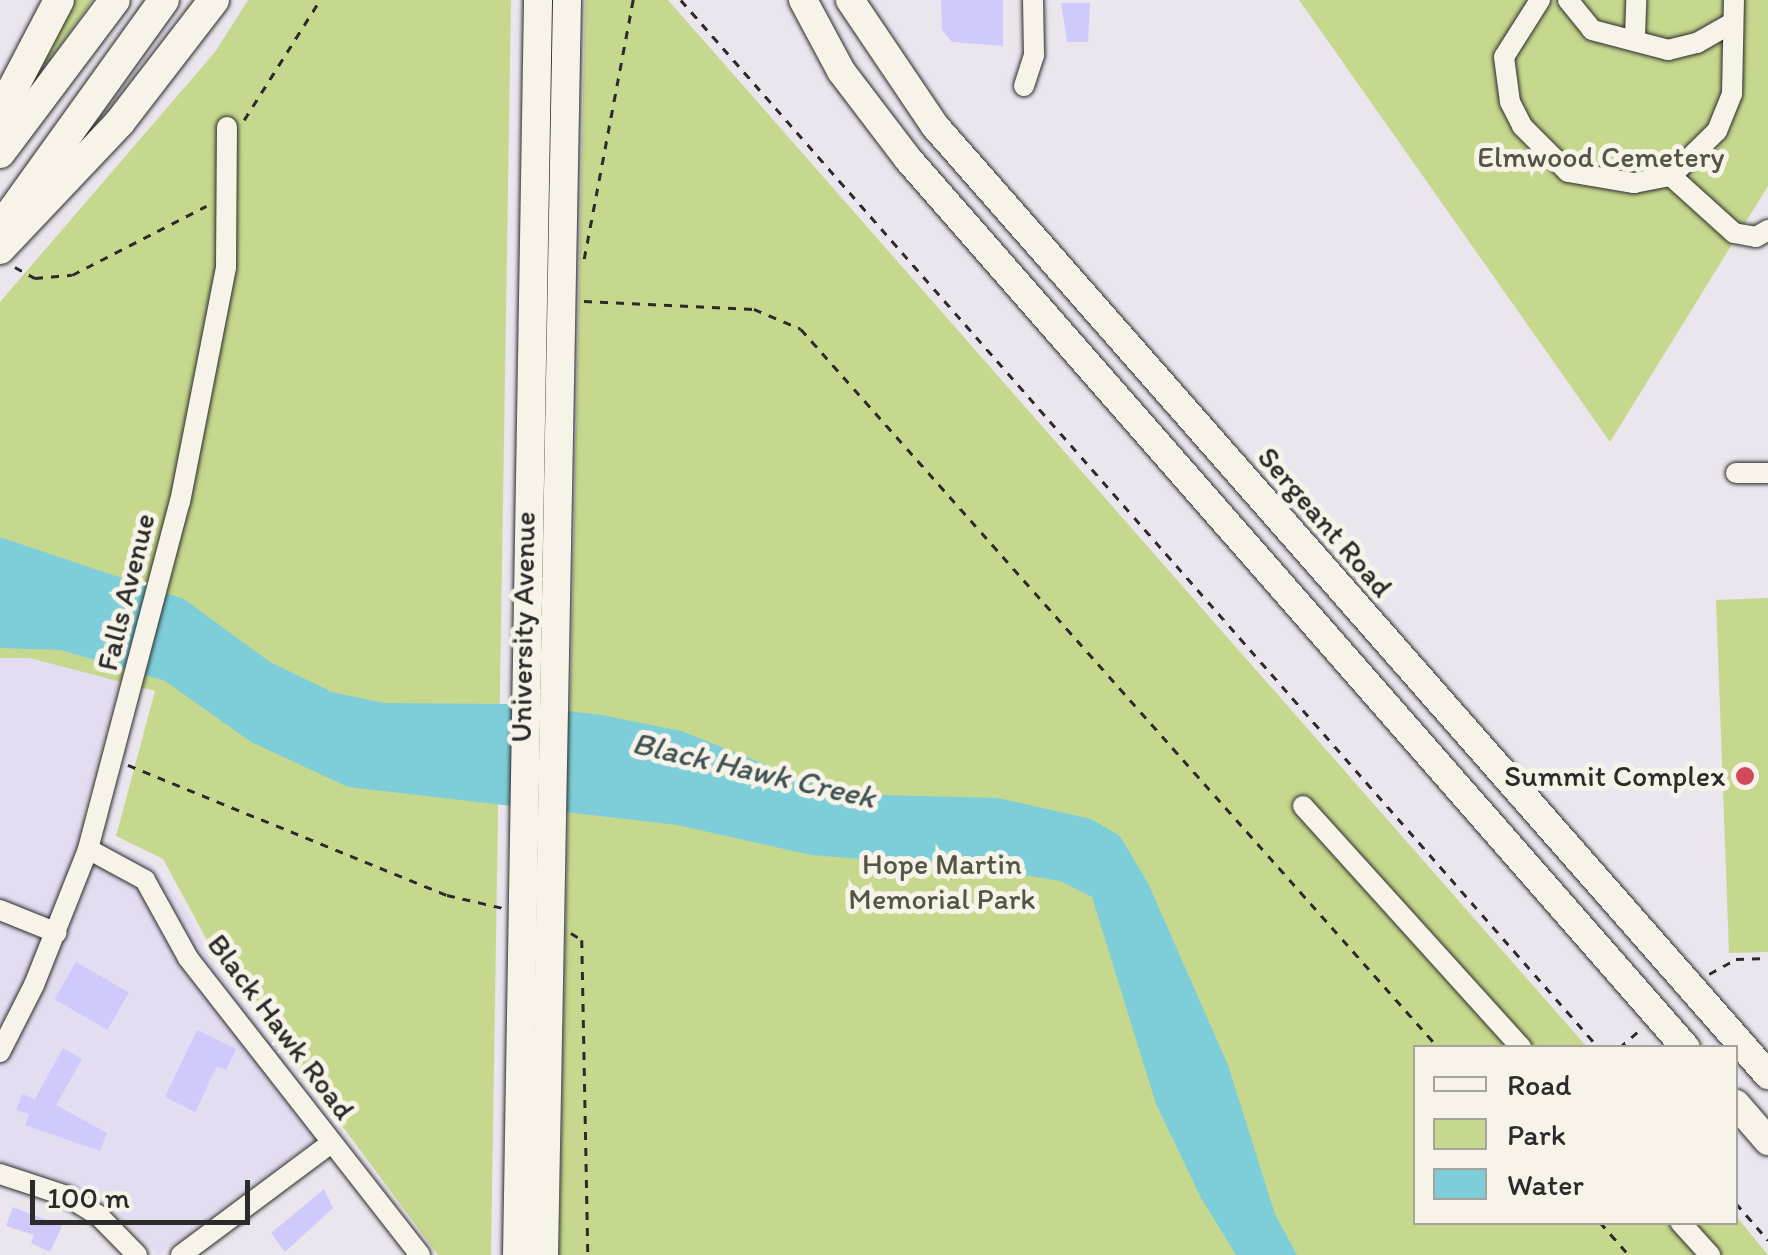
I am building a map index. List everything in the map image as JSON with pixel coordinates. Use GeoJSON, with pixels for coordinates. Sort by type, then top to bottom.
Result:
{"type":"FeatureCollection","features":[{"type":"Feature","properties":{"kind":"highway"},"geometry":{"type":"LineString","coordinates":[[0,113],[59,0]]}},
{"type":"Feature","properties":{"kind":"highway"},"geometry":{"type":"LineString","coordinates":[[0,152],[114,0]]}},
{"type":"Feature","properties":{"kind":"highway"},"geometry":{"type":"LineString","coordinates":[[4,233],[164,0]]}},
{"type":"Feature","properties":{"kind":"highway"},"geometry":{"type":"LineString","coordinates":[[4,233],[120,122],[214,0]]}},
{"type":"Feature","properties":{"kind":"main road","name":"University Avenue"},"geometry":{"type":"LineString","coordinates":[[538,0],[542,656]]}},
{"type":"Feature","properties":{"kind":"main road","name":"University Avenue"},"geometry":{"type":"LineString","coordinates":[[517,1255],[537,916],[542,656],[567,0]]}},
{"type":"Feature","properties":{"kind":"main road"},"geometry":{"type":"LineString","coordinates":[[803,0],[841,71],[908,159],[1683,1045]]}},
{"type":"Feature","properties":{"kind":"main road","name":"Sergeant Road"},"geometry":{"type":"LineString","coordinates":[[850,0],[902,84],[948,142],[1768,1075]]}},
{"type":"Feature","properties":{"kind":"main road","name":"University Avenue"},"geometry":{"type":"LineString","coordinates":[[537,916],[544,1255]]}},
{"type":"Feature","properties":{"kind":"main road"},"geometry":{"type":"LineString","coordinates":[[1738,1106],[1768,1141]]}},
{"type":"Feature","properties":{"kind":"street"},"geometry":{"type":"LineString","coordinates":[[1024,86],[1034,55],[1033,0]]}},
{"type":"Feature","properties":{"kind":"street"},"geometry":{"type":"LineString","coordinates":[[1540,0],[1504,56],[1510,102],[1522,126],[1568,172],[1623,183],[1671,176],[1702,150],[1726,112],[1734,0]]}},
{"type":"Feature","properties":{"kind":"street"},"geometry":{"type":"LineString","coordinates":[[1568,0],[1592,30],[1635,37],[1668,50],[1684,48],[1732,23]]}},
{"type":"Feature","properties":{"kind":"street"},"geometry":{"type":"LineString","coordinates":[[1635,37],[1636,0]]}},
{"type":"Feature","properties":{"kind":"street","name":"Falls Avenue"},"geometry":{"type":"LineString","coordinates":[[0,1052],[57,933],[88,849],[125,718],[180,502],[216,333],[236,129]]}},
{"type":"Feature","properties":{"kind":"street"},"geometry":{"type":"LineString","coordinates":[[1671,176],[1734,233],[1756,237],[1768,230]]}},
{"type":"Feature","properties":{"kind":"street"},"geometry":{"type":"LineString","coordinates":[[1736,473],[1768,472]]}},
{"type":"Feature","properties":{"kind":"street"},"geometry":{"type":"LineString","coordinates":[[1303,806],[1519,1045]]}},
{"type":"Feature","properties":{"kind":"street","name":"Black Hawk Road"},"geometry":{"type":"LineString","coordinates":[[88,849],[145,880],[188,958],[420,1255]]}},
{"type":"Feature","properties":{"kind":"street"},"geometry":{"type":"LineString","coordinates":[[0,910],[57,933]]}},
{"type":"Feature","properties":{"kind":"street"},"geometry":{"type":"LineString","coordinates":[[181,1255],[330,1144]]}},
{"type":"Feature","properties":{"kind":"street"},"geometry":{"type":"LineString","coordinates":[[0,1174],[34,1182],[98,1215],[137,1255]]}},
{"type":"Feature","properties":{"kind":"street"},"geometry":{"type":"LineString","coordinates":[[1683,1225],[1710,1255]]}},
{"type":"Feature","properties":{"kind":"path"},"geometry":{"type":"LineString","coordinates":[[236,129],[320,0]]}},
{"type":"Feature","properties":{"kind":"path"},"geometry":{"type":"LineString","coordinates":[[582,269],[634,0]]}},
{"type":"Feature","properties":{"kind":"path"},"geometry":{"type":"LineString","coordinates":[[681,0],[1596,1045]]}},
{"type":"Feature","properties":{"kind":"path"},"geometry":{"type":"LineString","coordinates":[[0,258],[35,278],[72,276],[173,220],[226,201]]}},
{"type":"Feature","properties":{"kind":"path"},"geometry":{"type":"LineString","coordinates":[[574,301],[754,309],[801,328],[1436,1045]]}},
{"type":"Feature","properties":{"kind":"path"},"geometry":{"type":"LineString","coordinates":[[113,759],[447,896],[537,916],[582,940],[588,1255]]}},
{"type":"Feature","properties":{"kind":"path"},"geometry":{"type":"LineString","coordinates":[[1738,1205],[1768,1240]]}},
{"type":"Feature","properties":{"kind":"path"},"geometry":{"type":"LineString","coordinates":[[1603,1225],[1629,1255]]}},
{"type":"Feature","properties":{"kind":"shaded area"},"geometry":{"type":"Polygon","coordinates":[[[0,649],[123,668],[78,829],[152,864],[186,910],[211,961],[333,1126],[158,1255],[116,1213],[67,1182],[0,1162],[0,649]]]}},
{"type":"Feature","properties":{"kind":"green space"},"geometry":{"type":"Polygon","coordinates":[[[70,0],[93,0],[46,65],[40,61],[70,0]]]}},
{"type":"Feature","properties":{"kind":"green space"},"geometry":{"type":"Polygon","coordinates":[[[248,0],[511,0],[491,1255],[438,1255],[214,953],[163,859],[116,836],[155,691],[30,658],[0,658],[0,302],[215,52],[248,0]]]}},
{"type":"Feature","properties":{"kind":"green space","name":"Hope Martin Memorial Park"},"geometry":{"type":"Polygon","coordinates":[[[585,0],[668,0],[1585,1045],[1413,1045],[1413,1225],[1738,1225],[1738,1218],[1768,1255],[559,1255],[585,0]]]}},
{"type":"Feature","properties":{"kind":"green space","name":"Elmwood Cemetery"},"geometry":{"type":"Polygon","coordinates":[[[1299,0],[1768,0],[1768,186],[1610,442],[1299,0]]]}},
{"type":"Feature","properties":{"kind":"green space","name":"Summit Complex"},"geometry":{"type":"Polygon","coordinates":[[[1768,598],[1768,952],[1729,953],[1716,600],[1768,598]]]}},
{"type":"Feature","properties":{"kind":"water","name":"Black Hawk Creek"},"geometry":{"type":"Polygon","coordinates":[[[0,537],[184,599],[270,662],[332,692],[384,703],[506,704],[602,715],[681,731],[841,794],[998,798],[1091,819],[1120,836],[1148,883],[1228,1065],[1275,1214],[1297,1255],[1236,1255],[1201,1198],[1156,1104],[1092,897],[1060,881],[988,869],[811,855],[677,825],[348,787],[251,742],[165,681],[61,650],[0,648],[0,537]]]}},
{"type":"Feature","properties":{"kind":"building"},"geometry":{"type":"Polygon","coordinates":[[[941,0],[1003,0],[1003,46],[952,42],[942,30],[941,0]]]}},
{"type":"Feature","properties":{"kind":"building"},"geometry":{"type":"Polygon","coordinates":[[[1061,3],[1090,3],[1088,42],[1067,42],[1061,3]]]}},
{"type":"Feature","properties":{"kind":"building"},"geometry":{"type":"Polygon","coordinates":[[[76,962],[129,992],[107,1030],[54,999],[76,962]]]}},
{"type":"Feature","properties":{"kind":"building"},"geometry":{"type":"Polygon","coordinates":[[[197,1030],[236,1049],[226,1070],[217,1066],[195,1112],[165,1097],[197,1030]]]}},
{"type":"Feature","properties":{"kind":"building"},"geometry":{"type":"Polygon","coordinates":[[[63,1048],[82,1059],[56,1105],[107,1133],[100,1151],[25,1125],[29,1114],[16,1110],[22,1094],[35,1099],[63,1048]]]}},
{"type":"Feature","properties":{"kind":"building"},"geometry":{"type":"Polygon","coordinates":[[[324,1189],[333,1208],[285,1252],[271,1233],[324,1189]]]}},
{"type":"Feature","properties":{"kind":"building"},"geometry":{"type":"Polygon","coordinates":[[[13,1207],[62,1226],[50,1252],[31,1243],[34,1235],[6,1226],[13,1207]]]}},
{"type":"Feature","properties":{"kind":"place","name":"Summit Complex"},"geometry":{"type":"Point","coordinates":[1745,776]}}]}
